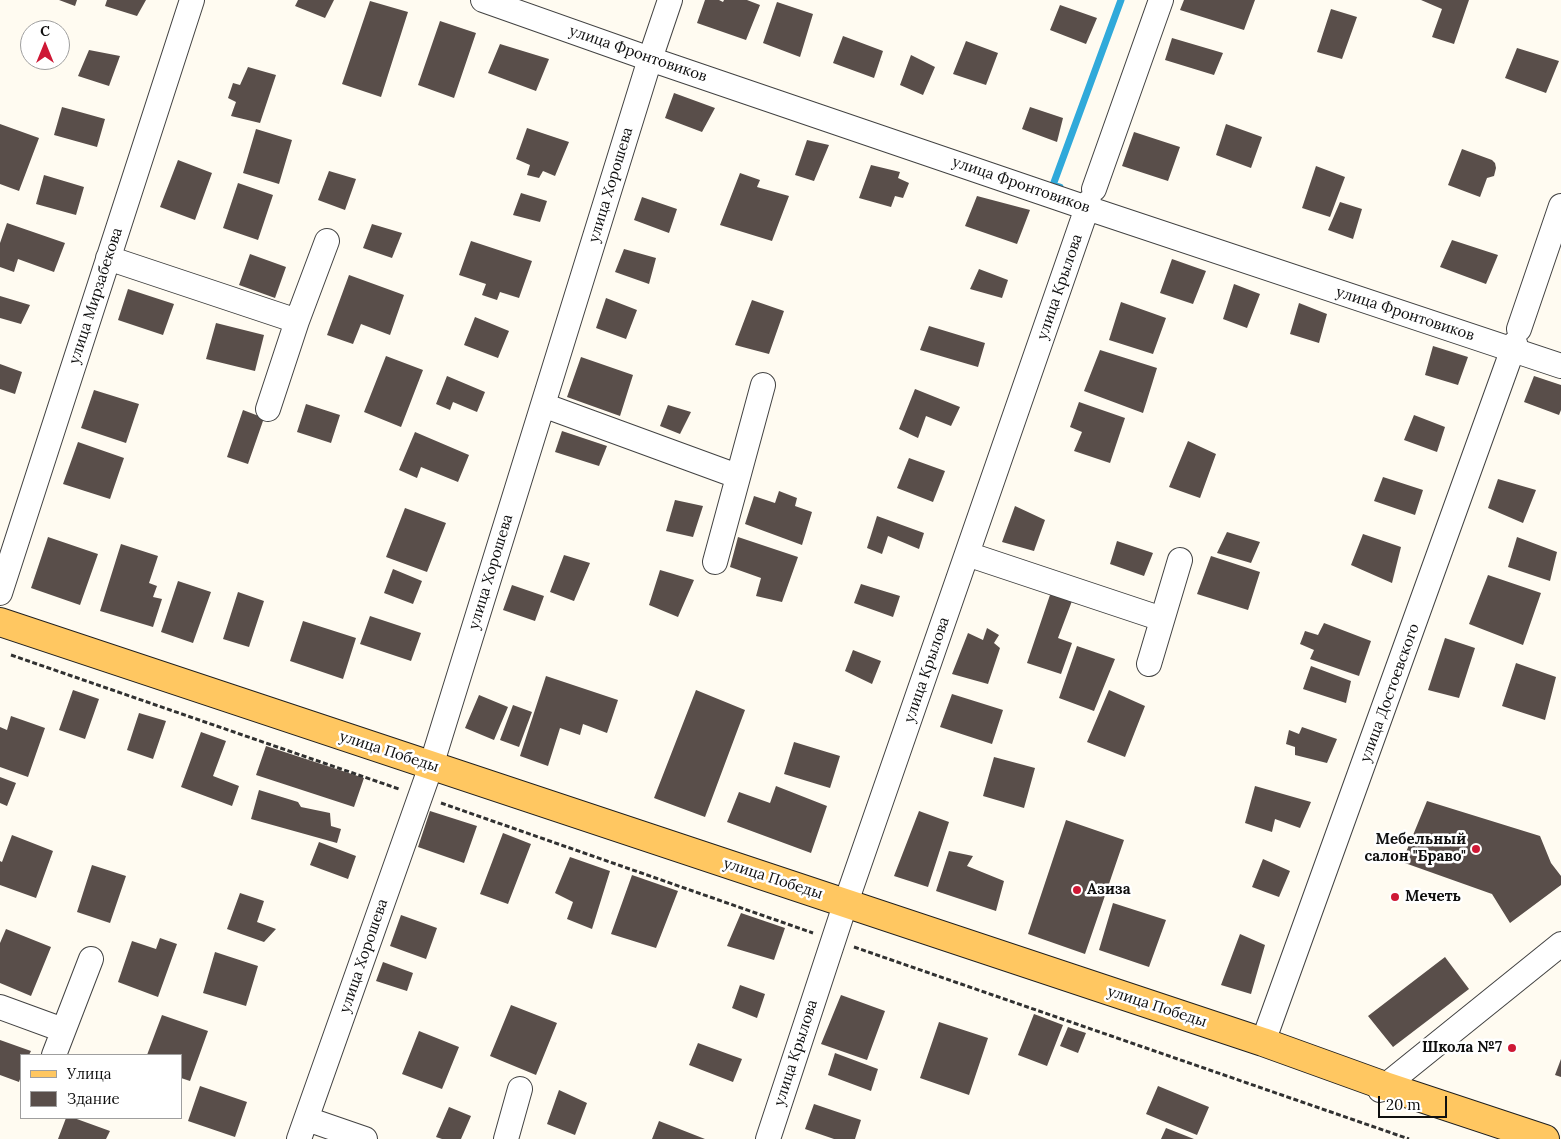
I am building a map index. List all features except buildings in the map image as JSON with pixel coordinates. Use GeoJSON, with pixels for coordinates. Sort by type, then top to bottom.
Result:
{"type":"FeatureCollection","features":[{"type":"Feature","properties":{"kind":"main road","name":"улица Победы"},"geometry":{"type":"LineString","coordinates":[[0,622],[430,768]]}},
{"type":"Feature","properties":{"kind":"main road","name":"улица Победы"},"geometry":{"type":"LineString","coordinates":[[0,628],[845,906],[1528,1139]]}},
{"type":"Feature","properties":{"kind":"main road","name":"улица Победы"},"geometry":{"type":"LineString","coordinates":[[845,906],[1263,1042],[1383,1088],[1545,1139]]}},
{"type":"Feature","properties":{"kind":"street","name":"улица Мирзабекова"},"geometry":{"type":"LineString","coordinates":[[0,592],[192,0]]}},
{"type":"Feature","properties":{"kind":"street","name":"улица Фронтовиков"},"geometry":{"type":"LineString","coordinates":[[483,0],[650,59],[1090,200],[1516,341],[1561,366]]}},
{"type":"Feature","properties":{"kind":"street","name":"улица Хорошева"},"geometry":{"type":"LineString","coordinates":[[303,1129],[430,768],[670,0]]}},
{"type":"Feature","properties":{"kind":"street","name":"улица Крылова"},"geometry":{"type":"LineString","coordinates":[[768,1139],[845,906],[1161,0]]}},
{"type":"Feature","properties":{"kind":"street","name":"улица Достоевского"},"geometry":{"type":"LineString","coordinates":[[1263,1042],[1516,341],[1561,206]]}},
{"type":"Feature","properties":{"kind":"street"},"geometry":{"type":"LineString","coordinates":[[268,409],[297,321],[327,241]]}},
{"type":"Feature","properties":{"kind":"street"},"geometry":{"type":"LineString","coordinates":[[108,258],[297,321]]}},
{"type":"Feature","properties":{"kind":"street"},"geometry":{"type":"LineString","coordinates":[[716,562],[737,476],[763,385]]}},
{"type":"Feature","properties":{"kind":"street"},"geometry":{"type":"LineString","coordinates":[[543,405],[737,476]]}},
{"type":"Feature","properties":{"kind":"street"},"geometry":{"type":"LineString","coordinates":[[967,554],[1162,619]]}},
{"type":"Feature","properties":{"kind":"street"},"geometry":{"type":"LineString","coordinates":[[1149,664],[1180,560]]}},
{"type":"Feature","properties":{"kind":"street"},"geometry":{"type":"LineString","coordinates":[[1383,1088],[1561,944]]}},
{"type":"Feature","properties":{"kind":"street"},"geometry":{"type":"LineString","coordinates":[[54,1054],[91,959]]}},
{"type":"Feature","properties":{"kind":"street"},"geometry":{"type":"LineString","coordinates":[[0,1007],[63,1030]]}},
{"type":"Feature","properties":{"kind":"street"},"geometry":{"type":"LineString","coordinates":[[506,1139],[520,1089]]}},
{"type":"Feature","properties":{"kind":"street"},"geometry":{"type":"LineString","coordinates":[[303,1129],[365,1139]]}},
{"type":"Feature","properties":{"kind":"path"},"geometry":{"type":"LineString","coordinates":[[9,654],[1408,1139]]}},
{"type":"Feature","properties":{"kind":"waterway"},"geometry":{"type":"LineString","coordinates":[[1060,187],[1053,185],[1121,0]]}},
{"type":"Feature","properties":{"kind":"place","name":"Мебельный салон \"Браво\""},"geometry":{"type":"Point","coordinates":[1476,849]}},
{"type":"Feature","properties":{"kind":"place","name":"Азиза"},"geometry":{"type":"Point","coordinates":[1077,890]}},
{"type":"Feature","properties":{"kind":"place","name":"Мечеть"},"geometry":{"type":"Point","coordinates":[1395,897]}},
{"type":"Feature","properties":{"kind":"place","name":"Школа №7"},"geometry":{"type":"Point","coordinates":[1512,1048]}}]}
